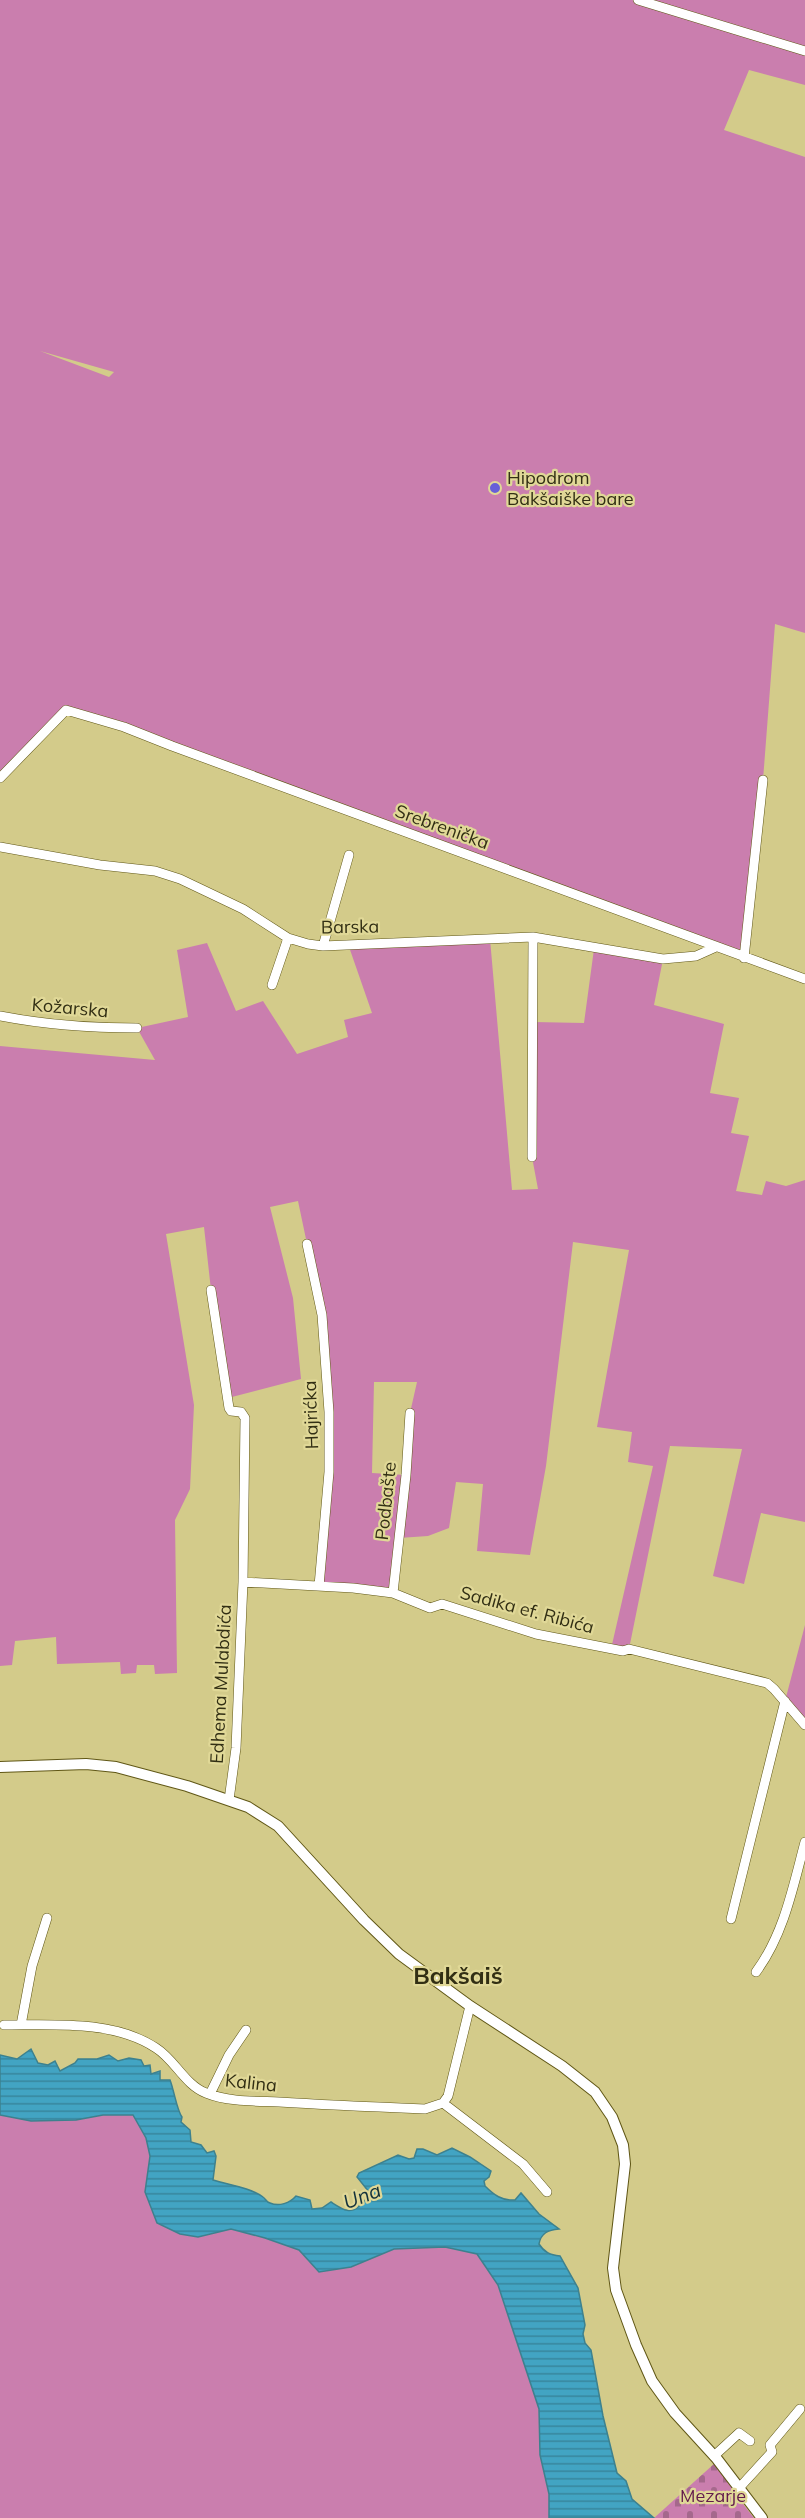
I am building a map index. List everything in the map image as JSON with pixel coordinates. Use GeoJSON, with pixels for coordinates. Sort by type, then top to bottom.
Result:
{"type":"FeatureCollection","features":[{"type":"Feature","properties":{"kind":"street"},"geometry":{"type":"LineString","coordinates":[[638,0],[805,51]]}},
{"type":"Feature","properties":{"kind":"street","name":"Srebrenička"},"geometry":{"type":"LineString","coordinates":[[0,778],[66,710],[124,727],[805,979]]}},
{"type":"Feature","properties":{"kind":"street"},"geometry":{"type":"LineString","coordinates":[[744,957],[763,780]]}},
{"type":"Feature","properties":{"kind":"street","name":"Barska"},"geometry":{"type":"LineString","coordinates":[[0,847],[100,865],[155,872],[180,879],[243,909],[288,938],[308,944],[323,946],[533,937],[663,959],[696,956],[716,947]]}},
{"type":"Feature","properties":{"kind":"street"},"geometry":{"type":"LineString","coordinates":[[323,946],[349,855]]}},
{"type":"Feature","properties":{"kind":"street"},"geometry":{"type":"LineString","coordinates":[[532,1157],[533,937]]}},
{"type":"Feature","properties":{"kind":"street"},"geometry":{"type":"LineString","coordinates":[[272,985],[288,938]]}},
{"type":"Feature","properties":{"kind":"street","name":"Kožarska"},"geometry":{"type":"LineString","coordinates":[[0,1016],[45,1024],[137,1028]]}},
{"type":"Feature","properties":{"kind":"street","name":"Hajrićka"},"geometry":{"type":"LineString","coordinates":[[307,1244],[322,1315],[330,1434],[319,1586]]}},
{"type":"Feature","properties":{"kind":"street"},"geometry":{"type":"LineString","coordinates":[[211,1290],[229,1408],[231,1411],[240,1412],[245,1418],[243,1582]]}},
{"type":"Feature","properties":{"kind":"street","name":"Podbašte"},"geometry":{"type":"LineString","coordinates":[[393,1593],[406,1476],[410,1413]]}},
{"type":"Feature","properties":{"kind":"street","name":"Edhema Mulabdića"},"geometry":{"type":"LineString","coordinates":[[229,1800],[236,1748],[243,1582],[256,1583]]}},
{"type":"Feature","properties":{"kind":"street","name":"Sadika ef. Ribića"},"geometry":{"type":"LineString","coordinates":[[256,1583],[393,1593],[430,1608],[442,1604],[536,1634],[623,1651],[629,1649],[756,1680],[774,1689],[805,1725]]}},
{"type":"Feature","properties":{"kind":"street"},"geometry":{"type":"LineString","coordinates":[[731,1919],[785,1701]]}},
{"type":"Feature","properties":{"kind":"street"},"geometry":{"type":"LineString","coordinates":[[0,1767],[86,1764],[116,1767],[153,1776],[248,1807],[278,1826],[364,1920],[399,1954],[470,2006],[562,2066],[595,2092],[612,2117],[623,2145],[625,2164],[613,2268],[616,2290],[636,2345],[652,2381],[675,2413],[740,2487],[762,2518]]}},
{"type":"Feature","properties":{"kind":"street"},"geometry":{"type":"LineString","coordinates":[[756,1972],[769,1955],[779,1933],[805,1842]]}},
{"type":"Feature","properties":{"kind":"street"},"geometry":{"type":"LineString","coordinates":[[21,2025],[32,1966],[47,1918]]}},
{"type":"Feature","properties":{"kind":"street"},"geometry":{"type":"LineString","coordinates":[[470,2006],[448,2097],[443,2103],[523,2164],[547,2192]]}},
{"type":"Feature","properties":{"kind":"street","name":"Kalina"},"geometry":{"type":"LineString","coordinates":[[4,2025],[85,2027],[131,2035],[155,2047],[171,2060],[194,2086],[210,2094],[253,2101],[386,2108],[425,2109],[443,2103]]}},
{"type":"Feature","properties":{"kind":"street"},"geometry":{"type":"LineString","coordinates":[[210,2094],[229,2055],[246,2030]]}},
{"type":"Feature","properties":{"kind":"street"},"geometry":{"type":"LineString","coordinates":[[740,2487],[772,2452],[770,2445],[800,2409]]}},
{"type":"Feature","properties":{"kind":"street"},"geometry":{"type":"LineString","coordinates":[[714,2456],[740,2433],[750,2441]]}},
{"type":"Feature","properties":{"kind":"green space"},"geometry":{"type":"Polygon","coordinates":[[[0,0],[805,0],[805,85],[749,70],[724,130],[805,157],[805,633],[775,624],[763,780],[744,958],[66,710],[0,778],[0,0]],[[40,351],[109,377],[114,372],[40,351]]]}},
{"type":"Feature","properties":{"kind":"green space"},"geometry":{"type":"Polygon","coordinates":[[[490,939],[512,1190],[538,1189],[532,1157],[533,1022],[584,1023],[594,949],[663,959],[654,1005],[724,1024],[710,1093],[739,1098],[731,1133],[749,1136],[736,1191],[762,1195],[766,1181],[786,1186],[805,1180],[805,1522],[761,1513],[744,1584],[713,1576],[742,1449],[670,1446],[629,1649],[611,1649],[653,1466],[628,1462],[632,1432],[597,1427],[629,1250],[573,1242],[546,1466],[530,1555],[477,1551],[483,1484],[456,1482],[449,1528],[428,1536],[399,1538],[393,1593],[319,1586],[329,1472],[322,1315],[298,1201],[270,1207],[293,1298],[301,1379],[228,1398],[211,1290],[204,1227],[166,1234],[194,1405],[190,1489],[175,1520],[177,1673],[155,1674],[154,1665],[137,1665],[136,1673],[121,1674],[120,1662],[57,1664],[56,1637],[15,1641],[12,1665],[0,1666],[0,1046],[155,1060],[137,1028],[188,1017],[177,950],[207,943],[236,1011],[263,1001],[297,1054],[348,1037],[344,1020],[372,1013],[348,944],[490,939]],[[374,1382],[372,1473],[406,1475],[410,1413],[417,1382],[374,1382]]]}},
{"type":"Feature","properties":{"kind":"green space"},"geometry":{"type":"Polygon","coordinates":[[[805,1625],[805,1725],[785,1701],[805,1625]]]}},
{"type":"Feature","properties":{"kind":"green space"},"geometry":{"type":"Polygon","coordinates":[[[133,2114],[146,2138],[150,2156],[145,2192],[157,2222],[180,2234],[198,2237],[231,2229],[265,2238],[299,2250],[319,2272],[351,2267],[394,2249],[445,2247],[477,2254],[498,2285],[539,2409],[540,2455],[549,2494],[549,2518],[0,2518],[0,2115],[31,2121],[76,2120],[103,2115],[133,2114]]]}},
{"type":"Feature","properties":{"kind":"green space","name":"Mezarje"},"geometry":{"type":"Polygon","coordinates":[[[715,2463],[732,2481],[740,2500],[754,2518],[654,2518],[715,2463]]]}},
{"type":"Feature","properties":{"kind":"water"},"geometry":{"type":"Polygon","coordinates":[[[31,2049],[38,2063],[48,2065],[55,2061],[60,2071],[78,2059],[97,2059],[109,2055],[118,2061],[129,2058],[141,2060],[144,2066],[150,2065],[151,2074],[160,2071],[160,2080],[170,2080],[182,2117],[181,2122],[190,2130],[191,2142],[201,2145],[207,2153],[214,2151],[216,2156],[213,2180],[252,2191],[273,2204],[284,2204],[296,2196],[310,2200],[312,2209],[322,2208],[331,2202],[343,2209],[354,2210],[365,2200],[369,2192],[357,2177],[359,2173],[398,2155],[409,2159],[414,2158],[417,2149],[437,2155],[452,2148],[491,2171],[489,2177],[484,2181],[485,2186],[495,2195],[506,2200],[515,2200],[521,2193],[539,2214],[559,2229],[546,2233],[541,2237],[539,2244],[548,2253],[560,2256],[578,2288],[585,2325],[583,2334],[585,2343],[591,2350],[603,2416],[617,2473],[626,2481],[632,2499],[654,2518],[549,2518],[549,2494],[540,2455],[539,2409],[498,2285],[477,2254],[445,2247],[394,2249],[351,2267],[319,2272],[299,2250],[265,2238],[231,2229],[198,2237],[180,2234],[157,2223],[145,2192],[150,2156],[146,2138],[133,2115],[31,2121],[0,2115],[0,2055],[17,2059],[31,2049]]]}},
{"type":"Feature","properties":{"kind":"place","name":"Hipodrom Bakšaiške bare"},"geometry":{"type":"Point","coordinates":[495,488]}},
{"type":"Feature","properties":{"kind":"district","name":"Bakšaiš"},"geometry":{"type":"Point","coordinates":[458,1976]}},
{"type":"Feature","properties":{"kind":"water label","name":"Una"},"geometry":{"type":"Point","coordinates":[362,2196]}}]}
